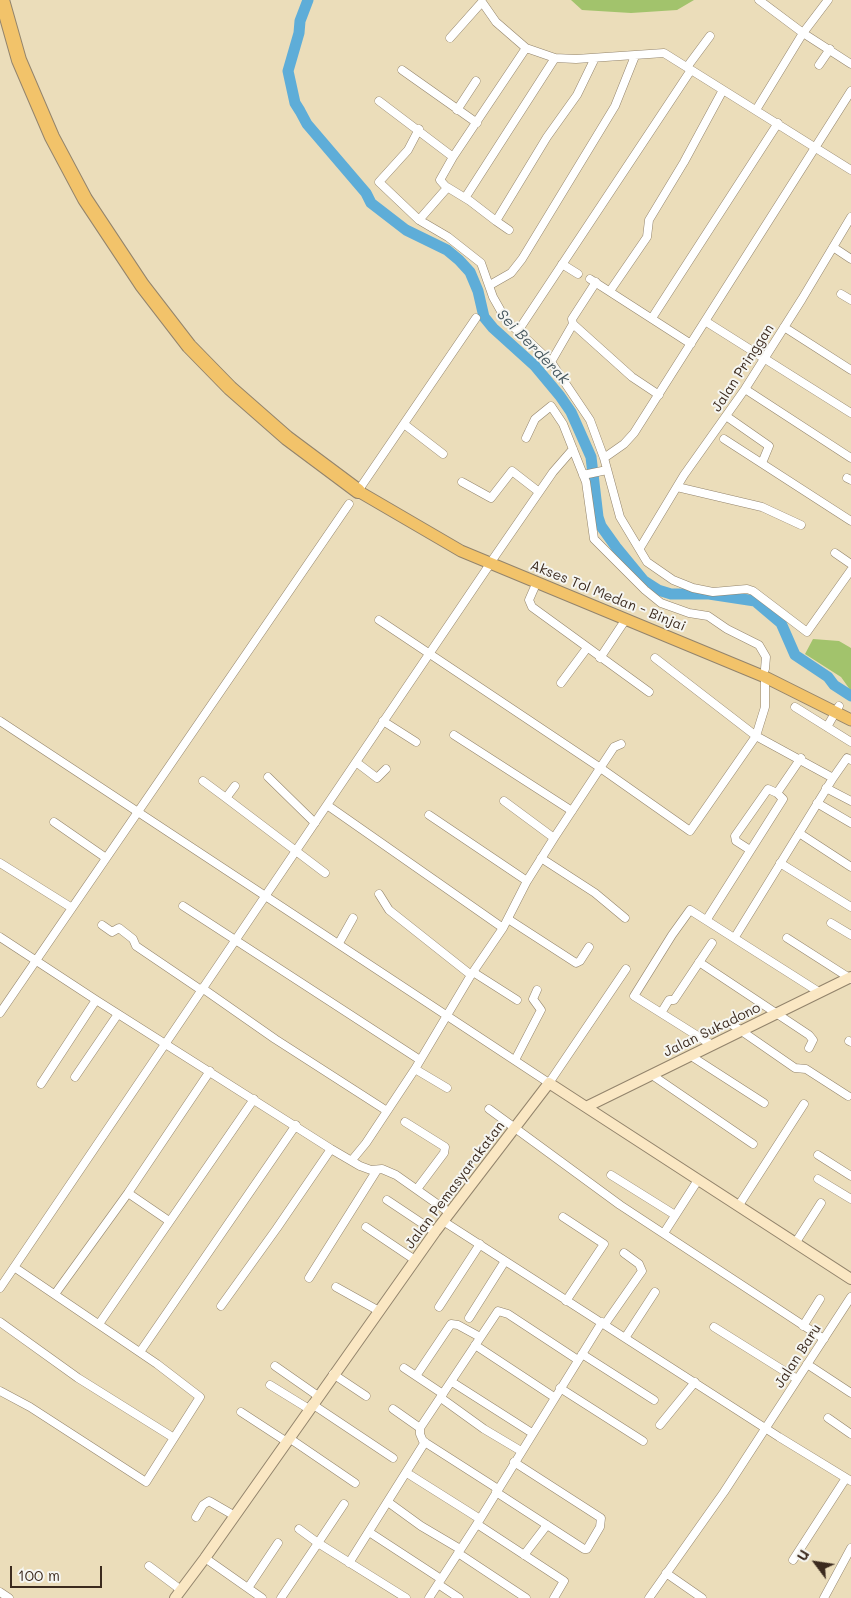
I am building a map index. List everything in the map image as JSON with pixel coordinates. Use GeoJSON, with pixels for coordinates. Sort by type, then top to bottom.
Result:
{"type":"FeatureCollection","features":[{"type":"Feature","properties":{"kind":"highway"},"geometry":{"type":"LineString","coordinates":[[2,0],[19,60],[52,137],[85,199],[142,285],[189,346],[230,388],[287,438],[360,489]]}},
{"type":"Feature","properties":{"kind":"highway"},"geometry":{"type":"LineString","coordinates":[[10,0],[22,44],[48,112],[91,195],[147,281],[226,375],[360,489]]}},
{"type":"Feature","properties":{"kind":"main road","name":"Akses Tol Medan - Binjai"},"geometry":{"type":"LineString","coordinates":[[360,489],[435,534],[536,584],[582,598],[626,619],[765,673]]}},
{"type":"Feature","properties":{"kind":"main road","name":"Akses Tol Medan - Binjai"},"geometry":{"type":"LineString","coordinates":[[492,561],[765,673],[838,709],[851,712]]}},
{"type":"Feature","properties":{"kind":"main road","name":"Akses Tol Medan - Binjai"},"geometry":{"type":"LineString","coordinates":[[838,709],[851,720]]}},
{"type":"Feature","properties":{"kind":"street"},"geometry":{"type":"LineString","coordinates":[[759,0],[803,33],[851,64]]}},
{"type":"Feature","properties":{"kind":"street"},"geometry":{"type":"LineString","coordinates":[[450,38],[481,1],[496,22],[526,48],[555,58],[595,58],[664,53],[851,170]]}},
{"type":"Feature","properties":{"kind":"street"},"geometry":{"type":"LineString","coordinates":[[756,110],[825,1]]}},
{"type":"Feature","properties":{"kind":"street"},"geometry":{"type":"LineString","coordinates":[[518,331],[710,36]]}},
{"type":"Feature","properties":{"kind":"street"},"geometry":{"type":"LineString","coordinates":[[509,230],[447,187],[440,180],[453,156],[526,48]]}},
{"type":"Feature","properties":{"kind":"street"},"geometry":{"type":"LineString","coordinates":[[819,65],[830,49]]}},
{"type":"Feature","properties":{"kind":"street"},"geometry":{"type":"LineString","coordinates":[[490,285],[506,277],[522,259],[615,106],[635,56]]}},
{"type":"Feature","properties":{"kind":"street"},"geometry":{"type":"LineString","coordinates":[[465,198],[555,58]]}},
{"type":"Feature","properties":{"kind":"street"},"geometry":{"type":"LineString","coordinates":[[496,221],[547,137],[577,95],[595,58]]}},
{"type":"Feature","properties":{"kind":"street"},"geometry":{"type":"LineString","coordinates":[[402,70],[477,123]]}},
{"type":"Feature","properties":{"kind":"street"},"geometry":{"type":"LineString","coordinates":[[457,110],[476,81]]}},
{"type":"Feature","properties":{"kind":"street"},"geometry":{"type":"LineString","coordinates":[[610,291],[647,237],[649,220],[684,162],[722,90]]}},
{"type":"Feature","properties":{"kind":"street"},"geometry":{"type":"LineString","coordinates":[[604,458],[628,440],[659,395],[851,91]]}},
{"type":"Feature","properties":{"kind":"street"},"geometry":{"type":"LineString","coordinates":[[379,101],[453,156]]}},
{"type":"Feature","properties":{"kind":"street"},"geometry":{"type":"LineString","coordinates":[[652,318],[778,123]]}},
{"type":"Feature","properties":{"kind":"street"},"geometry":{"type":"LineString","coordinates":[[419,129],[408,150],[379,182],[419,220],[470,253],[480,263],[499,308],[518,331],[551,362],[583,407],[604,458],[605,470],[620,517],[647,562],[673,580],[713,592],[747,589],[753,591],[805,631],[809,631],[851,570]]}},
{"type":"Feature","properties":{"kind":"street"},"geometry":{"type":"LineString","coordinates":[[419,220],[447,187]]}},
{"type":"Feature","properties":{"kind":"street","name":"Jalan Pringgan"},"geometry":{"type":"LineString","coordinates":[[640,548],[677,487],[745,389],[851,217]]}},
{"type":"Feature","properties":{"kind":"street"},"geometry":{"type":"LineString","coordinates":[[833,247],[851,259]]}},
{"type":"Feature","properties":{"kind":"street"},"geometry":{"type":"LineString","coordinates":[[562,264],[578,274]]}},
{"type":"Feature","properties":{"kind":"street"},"geometry":{"type":"LineString","coordinates":[[551,362],[573,324],[572,319],[593,281],[691,344]]}},
{"type":"Feature","properties":{"kind":"street"},"geometry":{"type":"LineString","coordinates":[[841,294],[851,300]]}},
{"type":"Feature","properties":{"kind":"street"},"geometry":{"type":"LineString","coordinates":[[360,489],[476,318]]}},
{"type":"Feature","properties":{"kind":"street"},"geometry":{"type":"LineString","coordinates":[[705,321],[851,413]]}},
{"type":"Feature","properties":{"kind":"street"},"geometry":{"type":"LineString","coordinates":[[573,324],[632,376],[659,395]]}},
{"type":"Feature","properties":{"kind":"street"},"geometry":{"type":"LineString","coordinates":[[784,327],[851,370]]}},
{"type":"Feature","properties":{"kind":"street"},"geometry":{"type":"LineString","coordinates":[[745,389],[851,458]]}},
{"type":"Feature","properties":{"kind":"street"},"geometry":{"type":"LineString","coordinates":[[379,620],[601,768],[690,831],[756,736],[764,707],[766,657],[759,645],[727,630],[708,616],[689,613],[661,603],[598,544],[594,539],[589,492],[585,475],[563,424],[551,406],[535,419],[526,438]]}},
{"type":"Feature","properties":{"kind":"street"},"geometry":{"type":"LineString","coordinates":[[726,416],[769,446],[762,463]]}},
{"type":"Feature","properties":{"kind":"street"},"geometry":{"type":"LineString","coordinates":[[404,424],[443,454]]}},
{"type":"Feature","properties":{"kind":"street"},"geometry":{"type":"LineString","coordinates":[[724,439],[851,521]]}},
{"type":"Feature","properties":{"kind":"street"},"geometry":{"type":"LineString","coordinates":[[0,1288],[3,1277],[14,1267],[539,492],[573,449]]}},
{"type":"Feature","properties":{"kind":"street"},"geometry":{"type":"LineString","coordinates":[[585,475],[605,470]]}},
{"type":"Feature","properties":{"kind":"street"},"geometry":{"type":"LineString","coordinates":[[462,482],[491,498],[512,471],[539,492]]}},
{"type":"Feature","properties":{"kind":"street"},"geometry":{"type":"LineString","coordinates":[[677,487],[762,507],[801,525]]}},
{"type":"Feature","properties":{"kind":"street"},"geometry":{"type":"LineString","coordinates":[[0,1013],[349,504]]}},
{"type":"Feature","properties":{"kind":"street"},"geometry":{"type":"LineString","coordinates":[[835,553],[851,564]]}},
{"type":"Feature","properties":{"kind":"street"},"geometry":{"type":"LineString","coordinates":[[536,584],[529,600],[530,604],[600,658],[649,692]]}},
{"type":"Feature","properties":{"kind":"street"},"geometry":{"type":"LineString","coordinates":[[600,658],[626,619]]}},
{"type":"Feature","properties":{"kind":"street"},"geometry":{"type":"LineString","coordinates":[[561,683],[588,648]]}},
{"type":"Feature","properties":{"kind":"street"},"geometry":{"type":"LineString","coordinates":[[655,658],[715,702],[756,736],[801,758],[832,778]]}},
{"type":"Feature","properties":{"kind":"street"},"geometry":{"type":"LineString","coordinates":[[795,707],[851,742]]}},
{"type":"Feature","properties":{"kind":"street"},"geometry":{"type":"LineString","coordinates":[[826,727],[838,709]]}},
{"type":"Feature","properties":{"kind":"street"},"geometry":{"type":"LineString","coordinates":[[383,721],[416,742]]}},
{"type":"Feature","properties":{"kind":"street"},"geometry":{"type":"LineString","coordinates":[[0,722],[851,1279]]}},
{"type":"Feature","properties":{"kind":"street"},"geometry":{"type":"LineString","coordinates":[[454,735],[572,811]]}},
{"type":"Feature","properties":{"kind":"street"},"geometry":{"type":"LineString","coordinates":[[352,1160],[366,1143],[415,1069],[472,974],[503,928],[541,858],[614,747],[621,744]]}},
{"type":"Feature","properties":{"kind":"street"},"geometry":{"type":"LineString","coordinates":[[735,937],[832,778],[850,757]]}},
{"type":"Feature","properties":{"kind":"street"},"geometry":{"type":"LineString","coordinates":[[777,793],[801,758]]}},
{"type":"Feature","properties":{"kind":"street"},"geometry":{"type":"LineString","coordinates":[[356,762],[377,778],[386,769]]}},
{"type":"Feature","properties":{"kind":"street"},"geometry":{"type":"LineString","coordinates":[[268,777],[314,823]]}},
{"type":"Feature","properties":{"kind":"street"},"geometry":{"type":"LineString","coordinates":[[204,781],[325,873]]}},
{"type":"Feature","properties":{"kind":"street"},"geometry":{"type":"LineString","coordinates":[[226,798],[235,786]]}},
{"type":"Feature","properties":{"kind":"street"},"geometry":{"type":"LineString","coordinates":[[826,788],[851,801]]}},
{"type":"Feature","properties":{"kind":"street"},"geometry":{"type":"LineString","coordinates":[[706,919],[750,850],[782,798],[777,793],[768,789],[735,836],[736,841],[750,850]]}},
{"type":"Feature","properties":{"kind":"street"},"geometry":{"type":"LineString","coordinates":[[504,801],[554,838]]}},
{"type":"Feature","properties":{"kind":"street"},"geometry":{"type":"LineString","coordinates":[[817,803],[851,823]]}},
{"type":"Feature","properties":{"kind":"street"},"geometry":{"type":"LineString","coordinates":[[327,805],[503,928]]}},
{"type":"Feature","properties":{"kind":"street"},"geometry":{"type":"LineString","coordinates":[[429,815],[527,881]]}},
{"type":"Feature","properties":{"kind":"street"},"geometry":{"type":"LineString","coordinates":[[54,822],[106,858]]}},
{"type":"Feature","properties":{"kind":"street"},"geometry":{"type":"LineString","coordinates":[[799,833],[851,867]]}},
{"type":"Feature","properties":{"kind":"street"},"geometry":{"type":"LineString","coordinates":[[541,858],[595,893],[625,918]]}},
{"type":"Feature","properties":{"kind":"street"},"geometry":{"type":"LineString","coordinates":[[0,863],[72,908]]}},
{"type":"Feature","properties":{"kind":"street"},"geometry":{"type":"LineString","coordinates":[[780,863],[851,907]]}},
{"type":"Feature","properties":{"kind":"street"},"geometry":{"type":"LineString","coordinates":[[379,894],[389,910],[472,974],[517,1000]]}},
{"type":"Feature","properties":{"kind":"street"},"geometry":{"type":"LineString","coordinates":[[183,906],[420,1060]]}},
{"type":"Feature","properties":{"kind":"street"},"geometry":{"type":"LineString","coordinates":[[712,1045],[634,996],[690,910],[819,992]]}},
{"type":"Feature","properties":{"kind":"street"},"geometry":{"type":"LineString","coordinates":[[339,943],[354,918]]}},
{"type":"Feature","properties":{"kind":"street"},"geometry":{"type":"LineString","coordinates":[[508,919],[576,963],[580,961],[589,946]]}},
{"type":"Feature","properties":{"kind":"street"},"geometry":{"type":"LineString","coordinates":[[831,923],[851,935]]}},
{"type":"Feature","properties":{"kind":"street"},"geometry":{"type":"LineString","coordinates":[[102,925],[112,932],[119,928],[132,939],[136,946],[275,1039],[387,1110]]}},
{"type":"Feature","properties":{"kind":"street"},"geometry":{"type":"LineString","coordinates":[[0,937],[331,1149],[360,1166],[392,1173],[418,1189],[447,1217],[480,1244],[505,1261],[766,1429],[849,1480],[793,1560]]}},
{"type":"Feature","properties":{"kind":"street"},"geometry":{"type":"LineString","coordinates":[[787,938],[850,978]]}},
{"type":"Feature","properties":{"kind":"street"},"geometry":{"type":"LineString","coordinates":[[661,1013],[669,1000],[674,1000],[712,943]]}},
{"type":"Feature","properties":{"kind":"street"},"geometry":{"type":"LineString","coordinates":[[699,962],[778,1013],[813,1039],[808,1048]]}},
{"type":"Feature","properties":{"kind":"street"},"geometry":{"type":"LineString","coordinates":[[549,1083],[626,969]]}},
{"type":"Feature","properties":{"kind":"street","name":"Jalan Sukadono"},"geometry":{"type":"LineString","coordinates":[[586,1107],[850,978]]}},
{"type":"Feature","properties":{"kind":"street"},"geometry":{"type":"LineString","coordinates":[[515,1060],[541,1010],[533,999],[537,990]]}},
{"type":"Feature","properties":{"kind":"street"},"geometry":{"type":"LineString","coordinates":[[40,1084],[96,1000]]}},
{"type":"Feature","properties":{"kind":"street"},"geometry":{"type":"LineString","coordinates":[[75,1077],[118,1014]]}},
{"type":"Feature","properties":{"kind":"street"},"geometry":{"type":"LineString","coordinates":[[730,1023],[795,1068],[806,1070],[848,1096]]}},
{"type":"Feature","properties":{"kind":"street"},"geometry":{"type":"LineString","coordinates":[[692,1056],[764,1103]]}},
{"type":"Feature","properties":{"kind":"street"},"geometry":{"type":"LineString","coordinates":[[415,1069],[447,1088]]}},
{"type":"Feature","properties":{"kind":"street"},"geometry":{"type":"LineString","coordinates":[[55,1294],[128,1193],[210,1070]]}},
{"type":"Feature","properties":{"kind":"street"},"geometry":{"type":"LineString","coordinates":[[652,1074],[753,1144]]}},
{"type":"Feature","properties":{"kind":"street","name":"Jalan Pemasyarakatan"},"geometry":{"type":"LineString","coordinates":[[178,1594],[435,1232],[549,1083]]}},
{"type":"Feature","properties":{"kind":"street"},"geometry":{"type":"LineString","coordinates":[[98,1324],[254,1099]]}},
{"type":"Feature","properties":{"kind":"street"},"geometry":{"type":"LineString","coordinates":[[739,1205],[804,1104]]}},
{"type":"Feature","properties":{"kind":"street"},"geometry":{"type":"LineString","coordinates":[[489,1109],[516,1127],[587,1182],[824,1339]]}},
{"type":"Feature","properties":{"kind":"street"},"geometry":{"type":"LineString","coordinates":[[405,1122],[445,1147],[444,1153],[418,1189]]}},
{"type":"Feature","properties":{"kind":"street"},"geometry":{"type":"LineString","coordinates":[[140,1352],[296,1125]]}},
{"type":"Feature","properties":{"kind":"street"},"geometry":{"type":"LineString","coordinates":[[222,1306],[278,1228],[331,1149]]}},
{"type":"Feature","properties":{"kind":"street"},"geometry":{"type":"LineString","coordinates":[[818,1155],[851,1176]]}},
{"type":"Feature","properties":{"kind":"street"},"geometry":{"type":"LineString","coordinates":[[309,1278],[377,1170]]}},
{"type":"Feature","properties":{"kind":"street"},"geometry":{"type":"LineString","coordinates":[[611,1174],[675,1215]]}},
{"type":"Feature","properties":{"kind":"street"},"geometry":{"type":"LineString","coordinates":[[818,1179],[851,1199]]}},
{"type":"Feature","properties":{"kind":"street"},"geometry":{"type":"LineString","coordinates":[[664,1233],[698,1180]]}},
{"type":"Feature","properties":{"kind":"street"},"geometry":{"type":"LineString","coordinates":[[128,1193],[169,1221]]}},
{"type":"Feature","properties":{"kind":"street"},"geometry":{"type":"LineString","coordinates":[[387,1200],[435,1232]]}},
{"type":"Feature","properties":{"kind":"street"},"geometry":{"type":"LineString","coordinates":[[796,1242],[821,1203]]}},
{"type":"Feature","properties":{"kind":"street"},"geometry":{"type":"LineString","coordinates":[[563,1217],[604,1244],[566,1301]]}},
{"type":"Feature","properties":{"kind":"street"},"geometry":{"type":"LineString","coordinates":[[366,1227],[416,1260]]}},
{"type":"Feature","properties":{"kind":"street"},"geometry":{"type":"LineString","coordinates":[[439,1307],[480,1244]]}},
{"type":"Feature","properties":{"kind":"street"},"geometry":{"type":"LineString","coordinates":[[429,1598],[479,1522],[580,1357],[642,1271],[639,1264],[624,1253]]}},
{"type":"Feature","properties":{"kind":"street"},"geometry":{"type":"LineString","coordinates":[[469,1318],[505,1261]]}},
{"type":"Feature","properties":{"kind":"street"},"geometry":{"type":"LineString","coordinates":[[0,1391],[30,1407],[146,1482],[199,1395],[140,1352],[14,1267]]}},
{"type":"Feature","properties":{"kind":"street"},"geometry":{"type":"LineString","coordinates":[[336,1287],[379,1311]]}},
{"type":"Feature","properties":{"kind":"street"},"geometry":{"type":"LineString","coordinates":[[625,1338],[655,1292]]}},
{"type":"Feature","properties":{"kind":"street","name":"Jalan Baru"},"geometry":{"type":"LineString","coordinates":[[649,1598],[714,1508],[851,1297]]}},
{"type":"Feature","properties":{"kind":"street"},"geometry":{"type":"LineString","coordinates":[[803,1326],[820,1298]]}},
{"type":"Feature","properties":{"kind":"street"},"geometry":{"type":"LineString","coordinates":[[514,1462],[601,1518],[600,1527],[587,1549],[546,1525],[425,1442],[421,1437],[420,1428],[452,1382],[494,1314],[502,1310],[654,1400]]}},
{"type":"Feature","properties":{"kind":"street"},"geometry":{"type":"LineString","coordinates":[[0,1322],[78,1378],[174,1438]]}},
{"type":"Feature","properties":{"kind":"street"},"geometry":{"type":"LineString","coordinates":[[416,1376],[451,1324],[458,1325],[480,1337]]}},
{"type":"Feature","properties":{"kind":"street"},"geometry":{"type":"LineString","coordinates":[[714,1326],[797,1379]]}},
{"type":"Feature","properties":{"kind":"street"},"geometry":{"type":"LineString","coordinates":[[476,1345],[554,1397]]}},
{"type":"Feature","properties":{"kind":"street"},"geometry":{"type":"LineString","coordinates":[[807,1364],[851,1393]]}},
{"type":"Feature","properties":{"kind":"street"},"geometry":{"type":"LineString","coordinates":[[275,1366],[313,1403],[393,1458]]}},
{"type":"Feature","properties":{"kind":"street"},"geometry":{"type":"LineString","coordinates":[[404,1368],[484,1429],[522,1451]]}},
{"type":"Feature","properties":{"kind":"street"},"geometry":{"type":"LineString","coordinates":[[334,1374],[366,1396]]}},
{"type":"Feature","properties":{"kind":"street"},"geometry":{"type":"LineString","coordinates":[[452,1382],[532,1433]]}},
{"type":"Feature","properties":{"kind":"street"},"geometry":{"type":"LineString","coordinates":[[660,1425],[694,1382]]}},
{"type":"Feature","properties":{"kind":"street"},"geometry":{"type":"LineString","coordinates":[[270,1385],[313,1403]]}},
{"type":"Feature","properties":{"kind":"street"},"geometry":{"type":"LineString","coordinates":[[560,1388],[643,1441]]}},
{"type":"Feature","properties":{"kind":"street"},"geometry":{"type":"LineString","coordinates":[[393,1409],[420,1428]]}},
{"type":"Feature","properties":{"kind":"street"},"geometry":{"type":"LineString","coordinates":[[241,1412],[355,1482]]}},
{"type":"Feature","properties":{"kind":"street"},"geometry":{"type":"LineString","coordinates":[[828,1418],[851,1434]]}},
{"type":"Feature","properties":{"kind":"street"},"geometry":{"type":"LineString","coordinates":[[349,1563],[425,1442]]}},
{"type":"Feature","properties":{"kind":"street"},"geometry":{"type":"LineString","coordinates":[[407,1473],[564,1581],[554,1598]]}},
{"type":"Feature","properties":{"kind":"street"},"geometry":{"type":"LineString","coordinates":[[196,1517],[203,1505],[209,1501],[235,1516]]}},
{"type":"Feature","properties":{"kind":"street"},"geometry":{"type":"LineString","coordinates":[[388,1502],[526,1598]]}},
{"type":"Feature","properties":{"kind":"street"},"geometry":{"type":"LineString","coordinates":[[281,1598],[344,1504]]}},
{"type":"Feature","properties":{"kind":"street"},"geometry":{"type":"LineString","coordinates":[[524,1555],[546,1525]]}},
{"type":"Feature","properties":{"kind":"street"},"geometry":{"type":"LineString","coordinates":[[299,1529],[406,1598]]}},
{"type":"Feature","properties":{"kind":"street"},"geometry":{"type":"LineString","coordinates":[[370,1532],[439,1581],[459,1598]]}},
{"type":"Feature","properties":{"kind":"street"},"geometry":{"type":"LineString","coordinates":[[248,1588],[278,1543]]}},
{"type":"Feature","properties":{"kind":"street"},"geometry":{"type":"LineString","coordinates":[[824,1598],[851,1548]]}},
{"type":"Feature","properties":{"kind":"street"},"geometry":{"type":"LineString","coordinates":[[205,1558],[262,1598]]}},
{"type":"Feature","properties":{"kind":"street"},"geometry":{"type":"LineString","coordinates":[[149,1566],[178,1594]]}},
{"type":"Feature","properties":{"kind":"street"},"geometry":{"type":"LineString","coordinates":[[666,1573],[702,1598]]}},
{"type":"Feature","properties":{"kind":"street"},"geometry":{"type":"LineString","coordinates":[[0,1592],[9,1598]]}},
{"type":"Feature","properties":{"kind":"green space"},"geometry":{"type":"Polygon","coordinates":[[[571,0],[694,0],[677,10],[631,13],[582,10],[571,0]]]}},
{"type":"Feature","properties":{"kind":"green space"},"geometry":{"type":"Polygon","coordinates":[[[813,639],[839,641],[851,648],[851,691],[841,677],[805,654],[813,639]]]}},
{"type":"Feature","properties":{"kind":"waterway","name":"Sei Berderak"},"geometry":{"type":"LineString","coordinates":[[308,0],[300,21],[299,33],[288,71],[295,103],[307,124],[366,193],[371,203],[406,230],[447,250],[470,272],[478,291],[484,317],[493,328],[535,366],[560,396],[571,412],[591,457],[598,517],[601,526],[616,547],[644,581],[658,590],[671,594],[709,594],[755,601],[781,623],[795,655],[828,677],[834,685],[851,696]]}}]}
